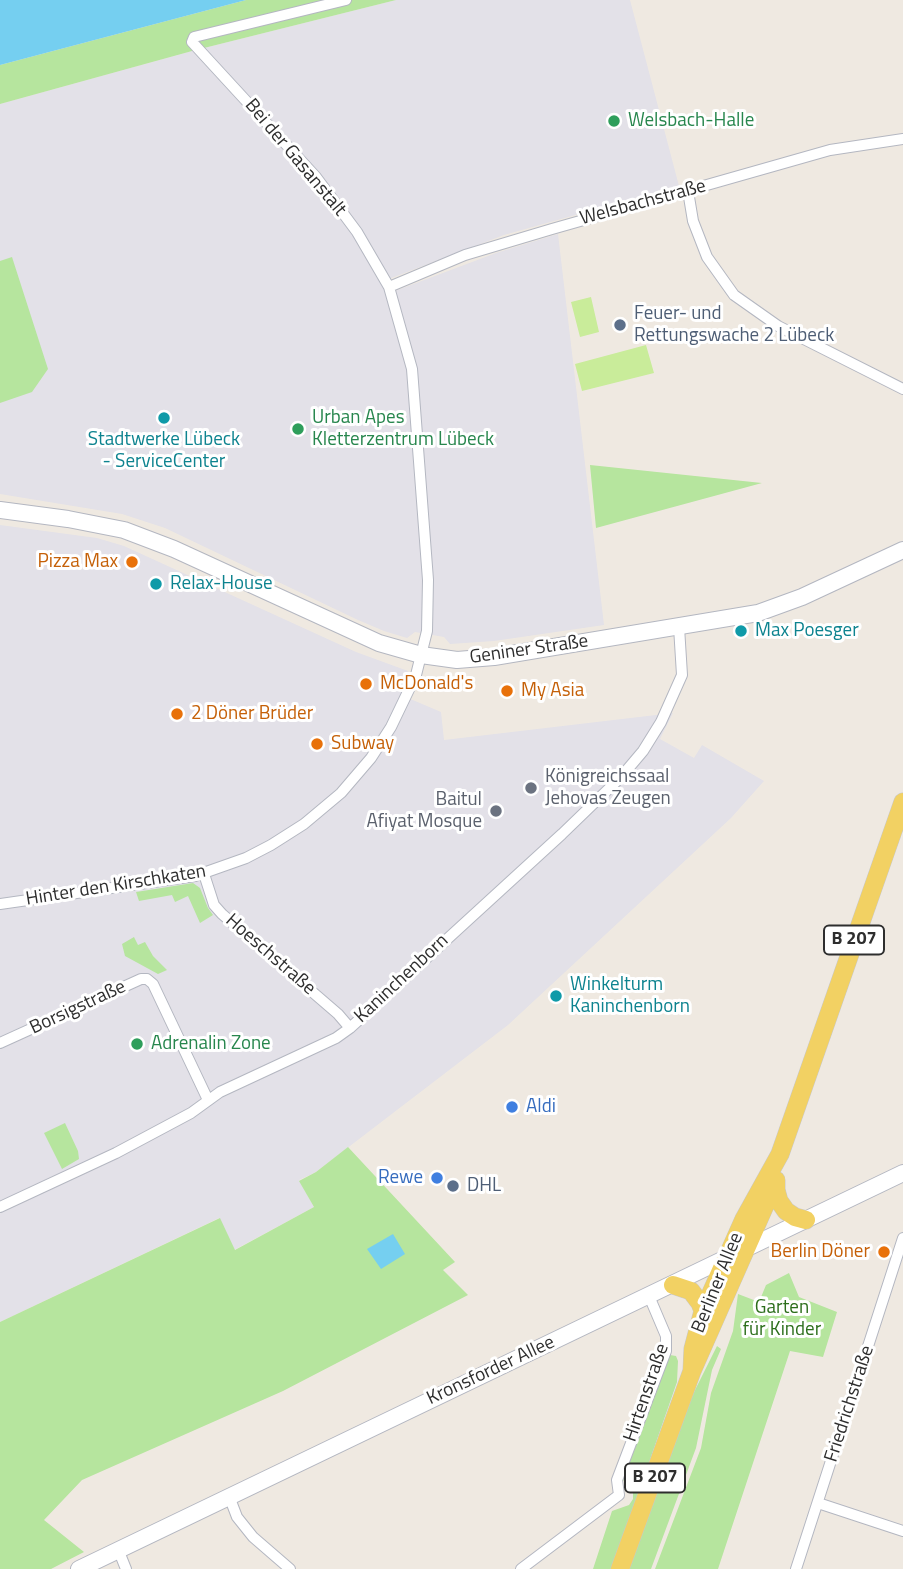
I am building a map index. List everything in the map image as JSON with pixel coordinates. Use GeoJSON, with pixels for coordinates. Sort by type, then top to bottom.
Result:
{"type":"FeatureCollection","features":[{"type":"Feature","properties":{"kind":"main road","name":"Geniner Straße"},"geometry":{"type":"LineString","coordinates":[[0,510],[90,522],[135,533],[379,643],[421,655],[457,660],[494,657],[758,613],[802,597],[903,550]]}},
{"type":"Feature","properties":{"kind":"main road","name":"B 207"},"geometry":{"type":"LineString","coordinates":[[746,1249],[776,1178],[780,1154],[903,802]]}},
{"type":"Feature","properties":{"kind":"main road","name":"Berliner Allee"},"geometry":{"type":"LineString","coordinates":[[692,1371],[693,1349],[703,1311],[744,1219],[780,1154]]}},
{"type":"Feature","properties":{"kind":"main road","name":"Kronsforder Allee"},"geometry":{"type":"LineString","coordinates":[[79,1569],[903,1173]]}},
{"type":"Feature","properties":{"kind":"main road"},"geometry":{"type":"LineString","coordinates":[[776,1178],[779,1201],[786,1211],[806,1220]]}},
{"type":"Feature","properties":{"kind":"main road","name":"Berliner Allee"},"geometry":{"type":"LineString","coordinates":[[692,1371],[746,1249]]}},
{"type":"Feature","properties":{"kind":"main road"},"geometry":{"type":"LineString","coordinates":[[673,1284],[691,1291],[703,1311]]}},
{"type":"Feature","properties":{"kind":"main road","name":"B 207"},"geometry":{"type":"LineString","coordinates":[[620,1569],[692,1371]]}},
{"type":"Feature","properties":{"kind":"street","name":"Bei der Gasanstalt"},"geometry":{"type":"LineString","coordinates":[[346,0],[194,37],[192,42],[316,177],[357,232],[389,287],[412,369],[428,591],[427,631],[421,655]]}},
{"type":"Feature","properties":{"kind":"street","name":"Welsbachstraße"},"geometry":{"type":"LineString","coordinates":[[389,287],[465,255],[830,150],[903,139]]}},
{"type":"Feature","properties":{"kind":"street"},"geometry":{"type":"LineString","coordinates":[[688,191],[693,221],[708,257],[734,295],[778,326],[903,389]]}},
{"type":"Feature","properties":{"kind":"street","name":"Kaninchenborn"},"geometry":{"type":"LineString","coordinates":[[0,1207],[116,1153],[191,1113],[220,1092],[336,1038],[350,1028],[570,826],[621,777],[643,751],[661,722],[682,675],[678,627]]}},
{"type":"Feature","properties":{"kind":"street","name":"Hinter den Kirschkaten"},"geometry":{"type":"LineString","coordinates":[[0,904],[204,874],[271,845],[304,824],[341,793],[371,758],[391,727],[416,675],[421,655]]}},
{"type":"Feature","properties":{"kind":"street","name":"Hoeschstraße"},"geometry":{"type":"LineString","coordinates":[[204,874],[214,905],[222,914],[338,1014],[350,1028]]}},
{"type":"Feature","properties":{"kind":"street","name":"Borsigstraße"},"geometry":{"type":"LineString","coordinates":[[0,1043],[141,979],[147,979],[153,984],[208,1100]]}},
{"type":"Feature","properties":{"kind":"street","name":"Friedrichstraße"},"geometry":{"type":"LineString","coordinates":[[796,1569],[902,1242]]}},
{"type":"Feature","properties":{"kind":"street","name":"Hirtenstraße"},"geometry":{"type":"LineString","coordinates":[[521,1569],[619,1495],[617,1480],[666,1350],[666,1336],[649,1296]]}},
{"type":"Feature","properties":{"kind":"street"},"geometry":{"type":"LineString","coordinates":[[229,1496],[237,1517],[253,1537],[290,1569]]}},
{"type":"Feature","properties":{"kind":"street"},"geometry":{"type":"LineString","coordinates":[[818,1503],[903,1531]]}},
{"type":"Feature","properties":{"kind":"street"},"geometry":{"type":"LineString","coordinates":[[118,1549],[125,1569]]}},
{"type":"Feature","properties":{"kind":"shaded area"},"geometry":{"type":"Polygon","coordinates":[[[396,0],[630,0],[679,186],[504,235],[381,282],[387,294],[496,253],[558,234],[604,625],[494,641],[450,644],[444,637],[415,632],[407,638],[358,620],[165,528],[122,514],[0,494],[0,104],[192,51],[396,0]]]}},
{"type":"Feature","properties":{"kind":"shaded area"},"geometry":{"type":"Polygon","coordinates":[[[0,525],[97,538],[124,546],[356,652],[408,671],[401,695],[441,712],[444,740],[673,713],[660,739],[694,758],[702,745],[764,781],[731,818],[508,1025],[316,1172],[299,1180],[314,1207],[234,1250],[219,1218],[0,1322],[0,525]]]}},
{"type":"Feature","properties":{"kind":"green space"},"geometry":{"type":"Polygon","coordinates":[[[246,0],[396,0],[192,51],[0,104],[0,65],[246,0]]]}},
{"type":"Feature","properties":{"kind":"green space"},"geometry":{"type":"Polygon","coordinates":[[[12,257],[48,369],[32,392],[0,403],[0,261],[12,257]]]}},
{"type":"Feature","properties":{"kind":"green space"},"geometry":{"type":"Polygon","coordinates":[[[591,297],[599,332],[580,337],[571,302],[591,297]]]}},
{"type":"Feature","properties":{"kind":"green space"},"geometry":{"type":"Polygon","coordinates":[[[646,345],[654,373],[582,391],[575,364],[646,345]]]}},
{"type":"Feature","properties":{"kind":"green space"},"geometry":{"type":"Polygon","coordinates":[[[590,465],[762,483],[596,528],[590,465]]]}},
{"type":"Feature","properties":{"kind":"green space"},"geometry":{"type":"Polygon","coordinates":[[[193,883],[200,888],[213,915],[200,923],[188,896],[175,902],[172,895],[139,901],[136,892],[193,883]]]}},
{"type":"Feature","properties":{"kind":"green space"},"geometry":{"type":"Polygon","coordinates":[[[134,937],[138,945],[145,942],[153,956],[167,970],[158,974],[125,956],[122,944],[134,937]]]}},
{"type":"Feature","properties":{"kind":"green space"},"geometry":{"type":"Polygon","coordinates":[[[65,1123],[79,1159],[62,1169],[44,1133],[65,1123]]]}},
{"type":"Feature","properties":{"kind":"green space"},"geometry":{"type":"Polygon","coordinates":[[[348,1147],[455,1262],[443,1270],[468,1295],[283,1391],[82,1480],[44,1520],[84,1552],[51,1569],[0,1569],[0,1322],[220,1218],[235,1250],[314,1207],[299,1181],[316,1172],[348,1147]]]}},
{"type":"Feature","properties":{"kind":"green space","name":"Garten für Kinder"},"geometry":{"type":"Polygon","coordinates":[[[789,1273],[799,1297],[837,1312],[823,1357],[790,1351],[718,1569],[655,1569],[701,1448],[711,1393],[733,1331],[738,1294],[759,1302],[766,1285],[789,1273]]]}},
{"type":"Feature","properties":{"kind":"green space"},"geometry":{"type":"Polygon","coordinates":[[[717,1346],[721,1349],[712,1370],[696,1448],[651,1569],[626,1569],[693,1394],[717,1346]]]}},
{"type":"Feature","properties":{"kind":"green space"},"geometry":{"type":"Polygon","coordinates":[[[670,1355],[676,1356],[678,1361],[677,1382],[612,1569],[593,1569],[612,1511],[629,1505],[633,1499],[633,1491],[623,1480],[670,1355]]]}},
{"type":"Feature","properties":{"kind":"water"},"geometry":{"type":"Polygon","coordinates":[[[0,0],[246,0],[0,65],[0,0]]]}},
{"type":"Feature","properties":{"kind":"water"},"geometry":{"type":"Polygon","coordinates":[[[393,1234],[405,1254],[381,1269],[367,1249],[393,1234]]]}},
{"type":"Feature","properties":{"kind":"place","name":"Welsbach-Halle"},"geometry":{"type":"Point","coordinates":[614,121]}},
{"type":"Feature","properties":{"kind":"place","name":"Feuer- und Rettungswache 2 Lübeck"},"geometry":{"type":"Point","coordinates":[620,325]}},
{"type":"Feature","properties":{"kind":"place","name":"Stadtwerke Lübeck - ServiceCenter"},"geometry":{"type":"Point","coordinates":[164,418]}},
{"type":"Feature","properties":{"kind":"place","name":"Urban Apes Kletterzentrum Lübeck"},"geometry":{"type":"Point","coordinates":[298,429]}},
{"type":"Feature","properties":{"kind":"place","name":"Pizza Max"},"geometry":{"type":"Point","coordinates":[132,562]}},
{"type":"Feature","properties":{"kind":"place","name":"Relax-House"},"geometry":{"type":"Point","coordinates":[156,584]}},
{"type":"Feature","properties":{"kind":"place","name":"Max Poesger"},"geometry":{"type":"Point","coordinates":[741,631]}},
{"type":"Feature","properties":{"kind":"place","name":"McDonald's"},"geometry":{"type":"Point","coordinates":[366,684]}},
{"type":"Feature","properties":{"kind":"place","name":"My Asia"},"geometry":{"type":"Point","coordinates":[507,691]}},
{"type":"Feature","properties":{"kind":"place","name":"2 Döner Brüder"},"geometry":{"type":"Point","coordinates":[177,714]}},
{"type":"Feature","properties":{"kind":"place","name":"Subway"},"geometry":{"type":"Point","coordinates":[317,744]}},
{"type":"Feature","properties":{"kind":"place","name":"Königreichssaal Jehovas Zeugen"},"geometry":{"type":"Point","coordinates":[531,788]}},
{"type":"Feature","properties":{"kind":"place","name":"Baitul Afiyat Mosque"},"geometry":{"type":"Point","coordinates":[496,811]}},
{"type":"Feature","properties":{"kind":"place","name":"Winkelturm Kaninchenborn"},"geometry":{"type":"Point","coordinates":[556,996]}},
{"type":"Feature","properties":{"kind":"place","name":"Adrenalin Zone"},"geometry":{"type":"Point","coordinates":[137,1044]}},
{"type":"Feature","properties":{"kind":"place","name":"Aldi"},"geometry":{"type":"Point","coordinates":[512,1107]}},
{"type":"Feature","properties":{"kind":"place","name":"Rewe"},"geometry":{"type":"Point","coordinates":[437,1178]}},
{"type":"Feature","properties":{"kind":"place","name":"DHL"},"geometry":{"type":"Point","coordinates":[453,1186]}},
{"type":"Feature","properties":{"kind":"place","name":"Berlin Döner"},"geometry":{"type":"Point","coordinates":[884,1252]}}]}
